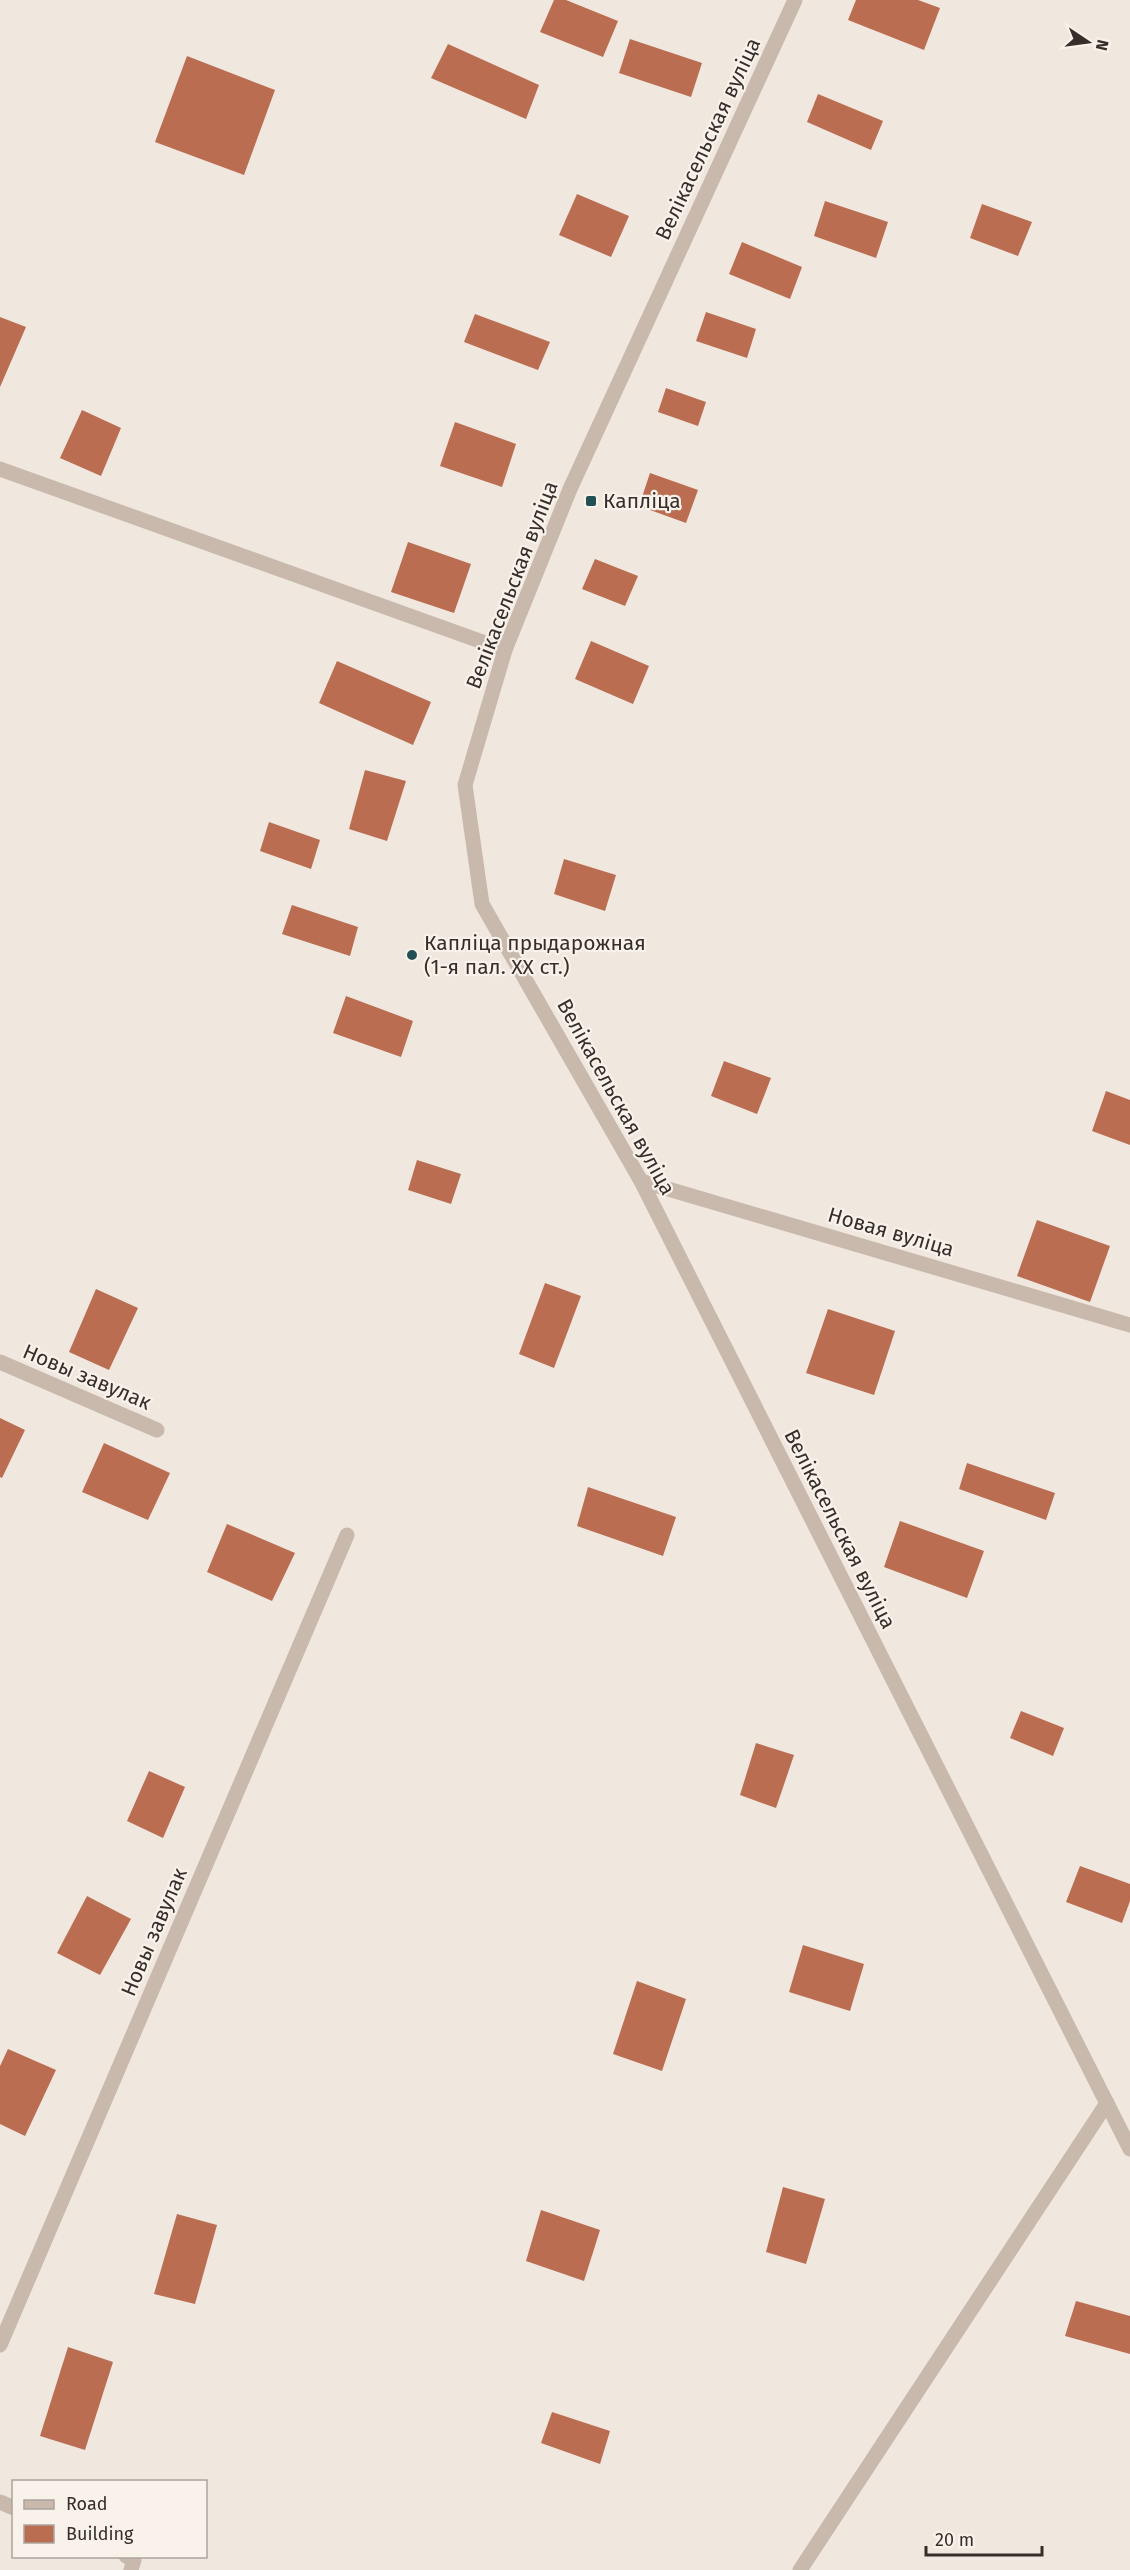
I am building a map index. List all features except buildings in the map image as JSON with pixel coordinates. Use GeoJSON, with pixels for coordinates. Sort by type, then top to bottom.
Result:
{"type":"FeatureCollection","features":[{"type":"Feature","properties":{"kind":"street","name":"Велікасельская вуліца"},"geometry":{"type":"LineString","coordinates":[[795,0],[570,489],[505,650],[465,785],[482,903],[641,1180],[1130,2149]]}},
{"type":"Feature","properties":{"kind":"street"},"geometry":{"type":"LineString","coordinates":[[0,469],[505,650]]}},
{"type":"Feature","properties":{"kind":"street","name":"Новая вуліца"},"geometry":{"type":"LineString","coordinates":[[641,1180],[1130,1325]]}},
{"type":"Feature","properties":{"kind":"street","name":"Новы завулак"},"geometry":{"type":"LineString","coordinates":[[0,1362],[157,1430]]}},
{"type":"Feature","properties":{"kind":"street","name":"Новы завулак"},"geometry":{"type":"LineString","coordinates":[[0,2345],[347,1535]]}},
{"type":"Feature","properties":{"kind":"street"},"geometry":{"type":"LineString","coordinates":[[800,2570],[1107,2103]]}},
{"type":"Feature","properties":{"kind":"street"},"geometry":{"type":"LineString","coordinates":[[130,2558],[134,2560],[130,2570]]}},
{"type":"Feature","properties":{"kind":"place","name":"Капліца"},"geometry":{"type":"Point","coordinates":[591,501]}},
{"type":"Feature","properties":{"kind":"place","name":"Капліца прыдарожная (1-я пал. XX ст.)"},"geometry":{"type":"Point","coordinates":[412,955]}}]}
